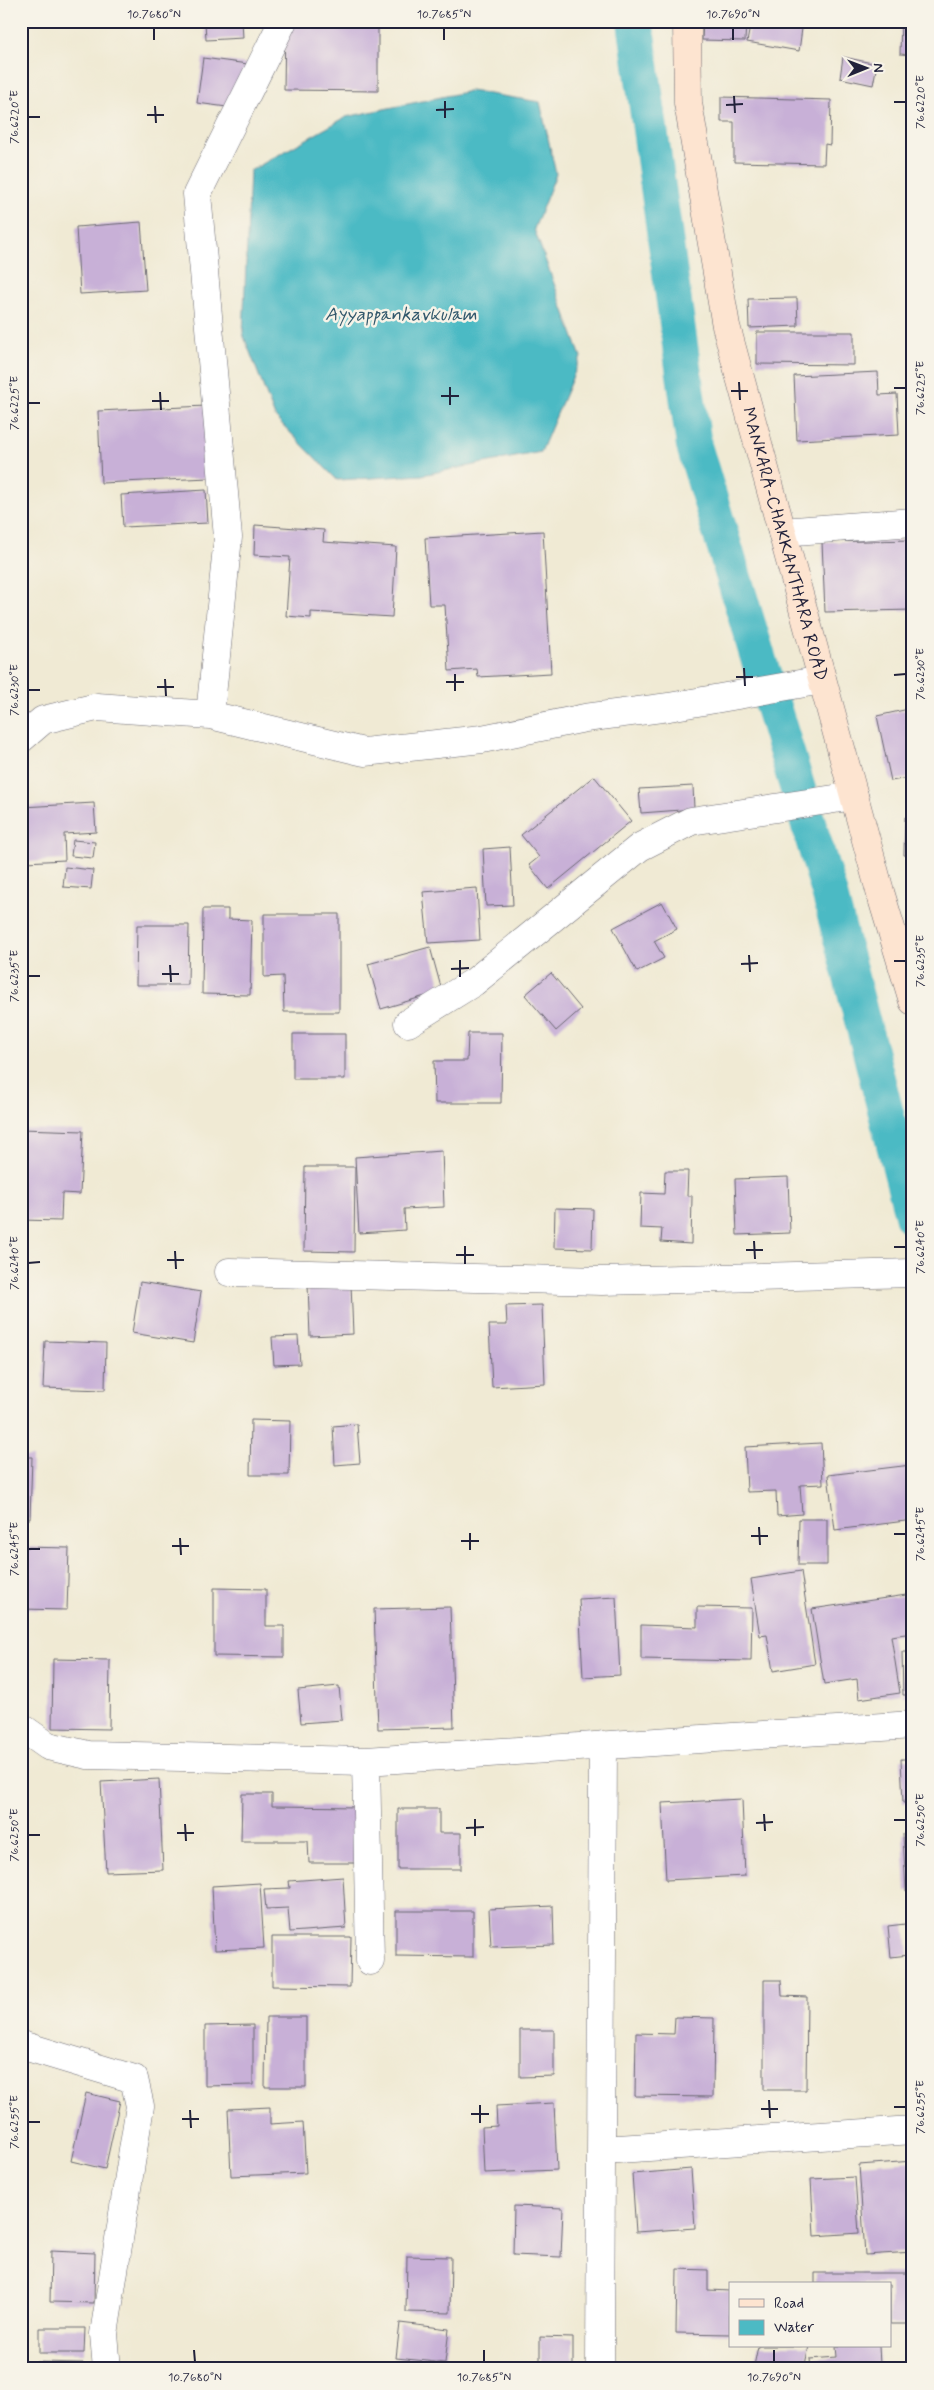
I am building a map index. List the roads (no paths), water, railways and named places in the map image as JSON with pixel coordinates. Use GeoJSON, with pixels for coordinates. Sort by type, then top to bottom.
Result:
{"type":"FeatureCollection","features":[{"type":"Feature","properties":{"kind":"main road","name":"MANKARA-CHAKKANTHARA ROAD"},"geometry":{"type":"LineString","coordinates":[[687,21],[688,103],[726,326],[782,532],[814,681],[854,796],[913,1001]]}},
{"type":"Feature","properties":{"kind":"street"},"geometry":{"type":"LineString","coordinates":[[210,715],[228,537],[197,194],[283,21]]}},
{"type":"Feature","properties":{"kind":"street"},"geometry":{"type":"LineString","coordinates":[[782,532],[913,522]]}},
{"type":"Feature","properties":{"kind":"street"},"geometry":{"type":"LineString","coordinates":[[21,739],[32,715],[97,707],[210,715],[364,752],[482,738],[585,718],[736,696],[814,681]]}},
{"type":"Feature","properties":{"kind":"street"},"geometry":{"type":"LineString","coordinates":[[408,1023],[474,982],[640,847],[691,821],[854,796]]}},
{"type":"Feature","properties":{"kind":"street"},"geometry":{"type":"LineString","coordinates":[[229,1272],[602,1281],[913,1273]]}},
{"type":"Feature","properties":{"kind":"street"},"geometry":{"type":"LineString","coordinates":[[21,1727],[48,1746],[88,1755],[366,1761],[913,1725]]}},
{"type":"Feature","properties":{"kind":"street"},"geometry":{"type":"LineString","coordinates":[[600,2369],[603,1745]]}},
{"type":"Feature","properties":{"kind":"street"},"geometry":{"type":"LineString","coordinates":[[366,1761],[370,1961]]}},
{"type":"Feature","properties":{"kind":"street"},"geometry":{"type":"LineString","coordinates":[[21,2045],[134,2079],[140,2106],[104,2334],[107,2369]]}},
{"type":"Feature","properties":{"kind":"street"},"geometry":{"type":"LineString","coordinates":[[602,2150],[913,2130]]}},
{"type":"Feature","properties":{"kind":"water","name":"Ayyappankavkulam"},"geometry":{"type":"Polygon","coordinates":[[[470,91],[540,102],[556,174],[534,229],[581,357],[541,452],[422,475],[337,480],[275,417],[243,334],[250,171],[346,117],[470,91]]]}},
{"type":"Feature","properties":{"kind":"waterway"},"geometry":{"type":"LineString","coordinates":[[635,21],[694,446],[829,892],[913,1218]]}}]}
